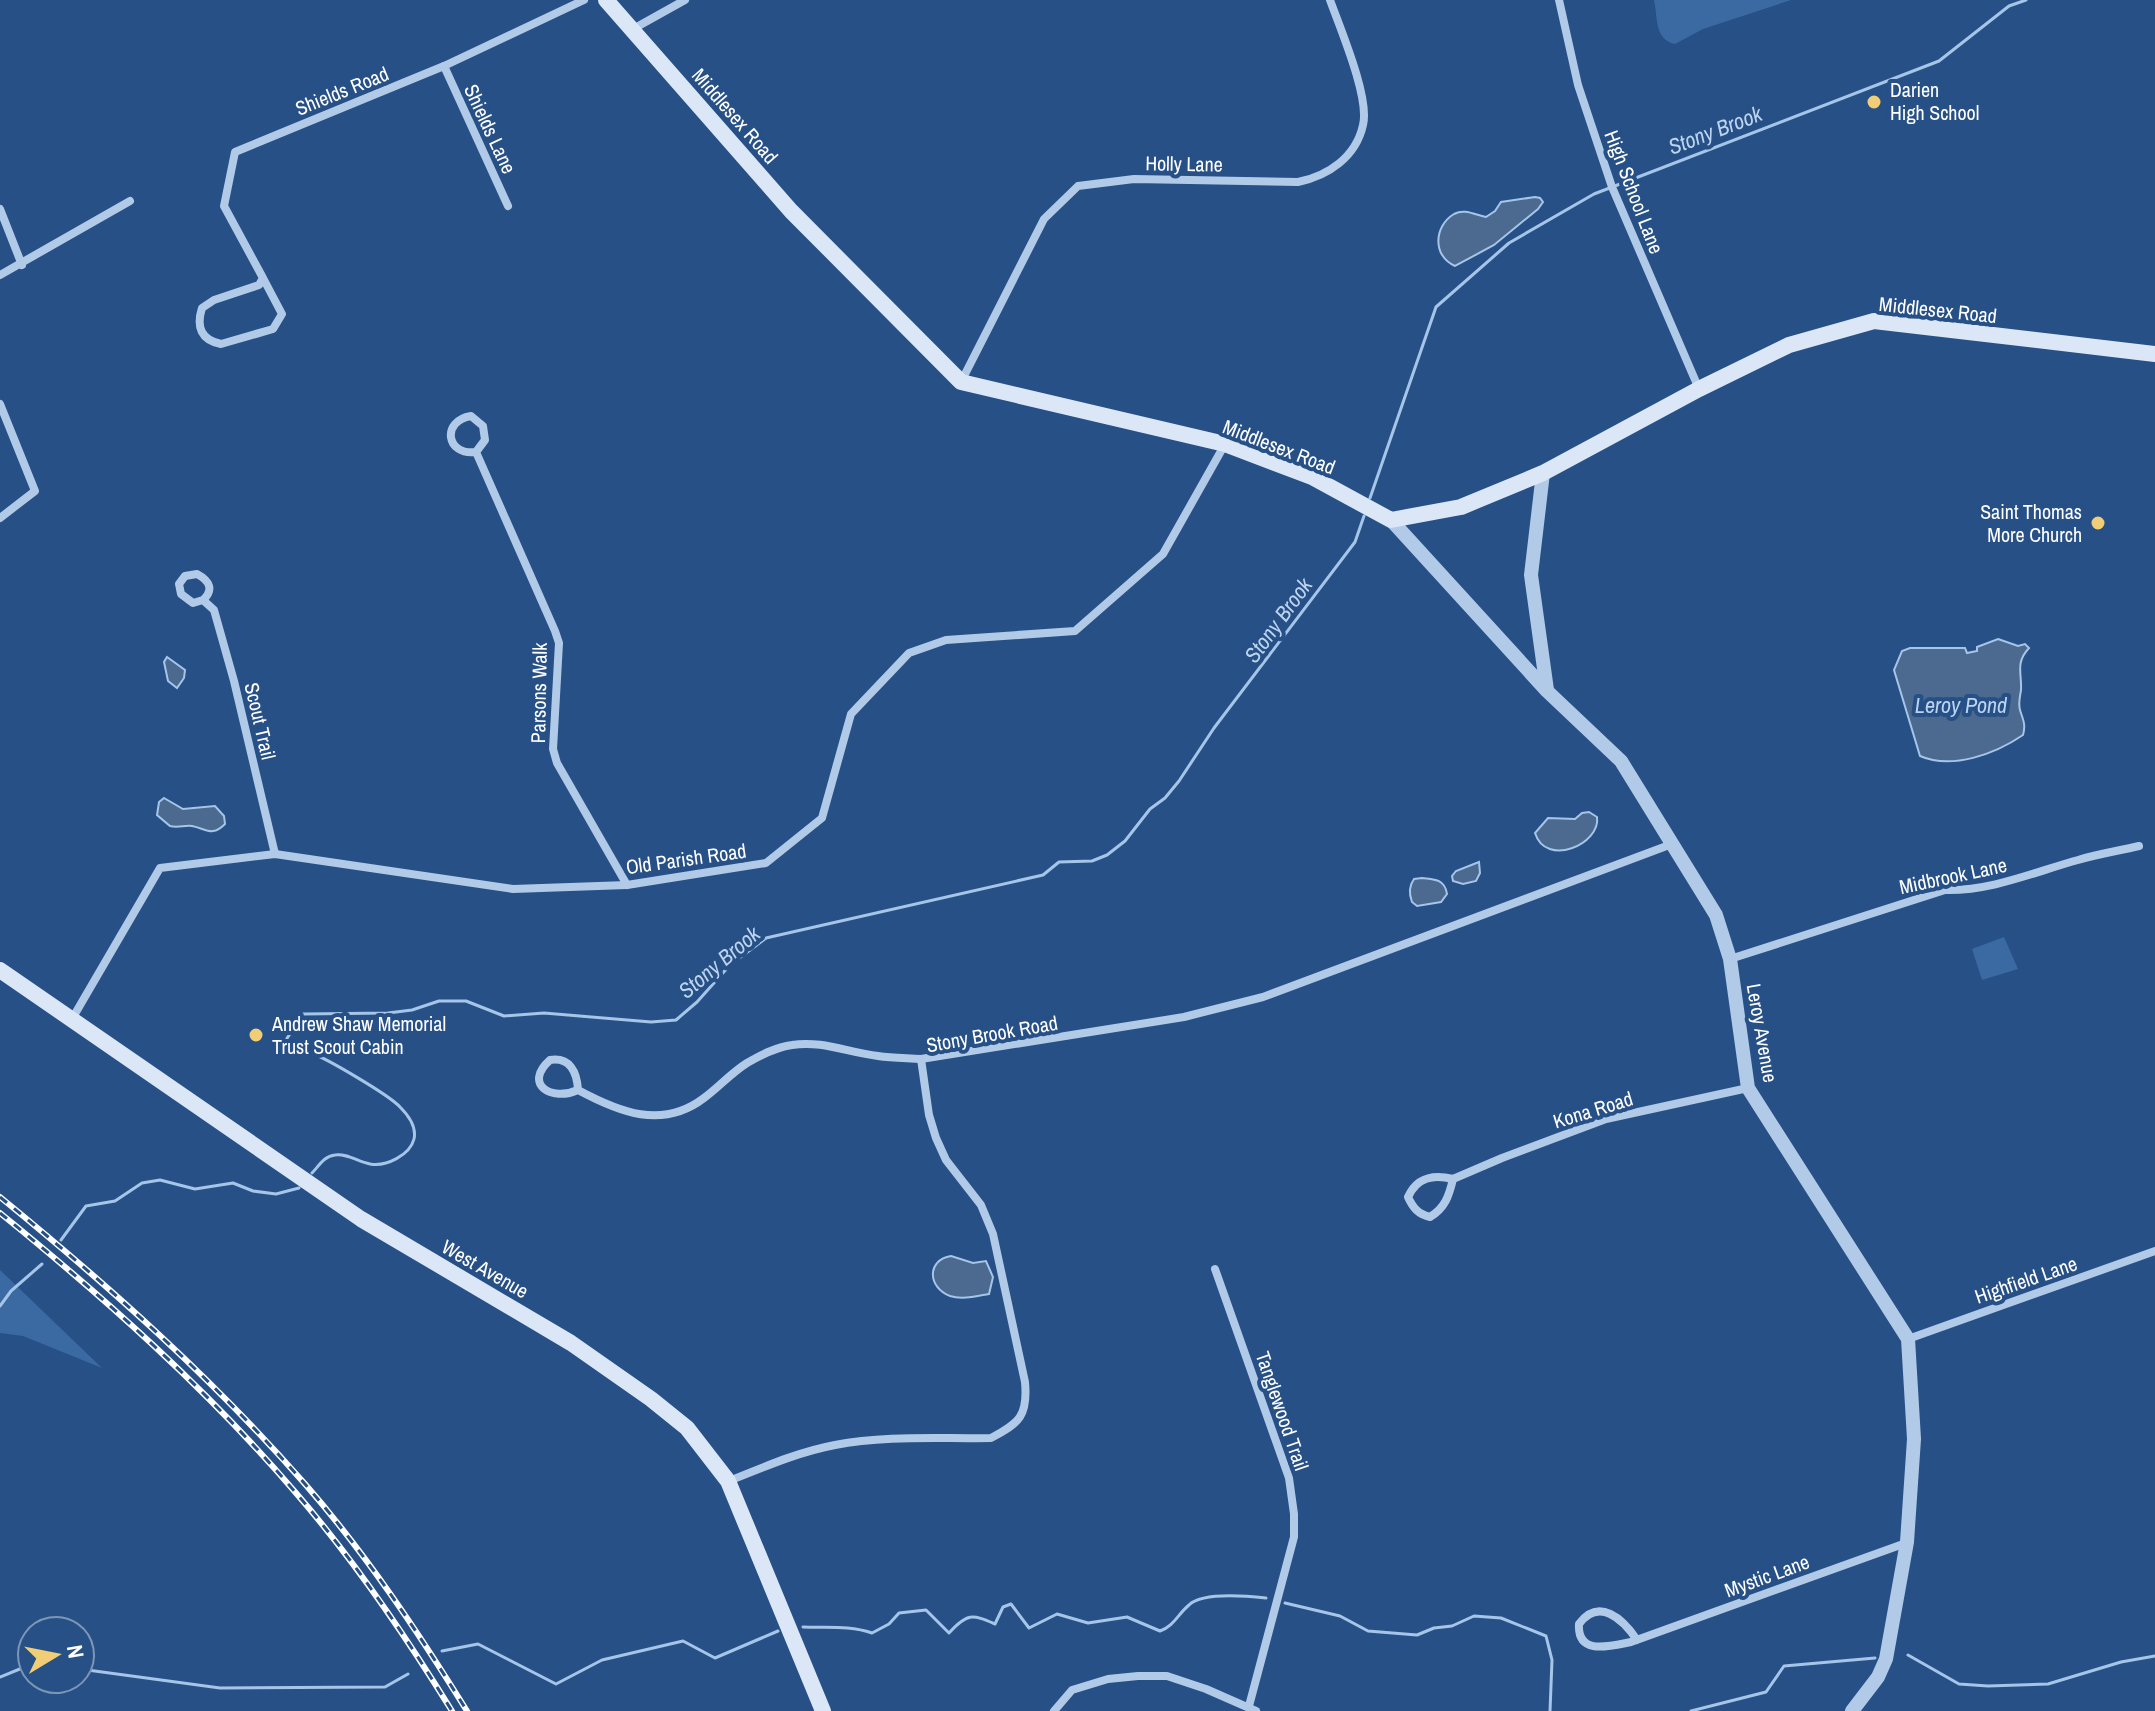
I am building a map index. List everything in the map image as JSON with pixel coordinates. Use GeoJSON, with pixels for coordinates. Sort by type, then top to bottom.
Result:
{"type":"FeatureCollection","features":[{"type":"Feature","properties":{"kind":"main road","name":"Middlesex Road"},"geometry":{"type":"LineString","coordinates":[[606,0],[791,211],[961,382],[1225,444],[1312,477],[1391,520],[1461,507],[1543,473],[1699,389],[1789,345],[1874,321],[2155,354]]}},
{"type":"Feature","properties":{"kind":"main road","name":"West Avenue"},"geometry":{"type":"LineString","coordinates":[[0,970],[361,1219],[571,1343],[687,1428],[728,1481],[823,1711]]}},
{"type":"Feature","properties":{"kind":"street","name":"Shields Road"},"geometry":{"type":"LineString","coordinates":[[263,278],[259,285],[214,300],[202,308],[199,327],[204,337],[221,344],[273,329],[282,314],[263,278],[224,206],[235,152],[444,66],[584,0]]}},
{"type":"Feature","properties":{"kind":"street"},"geometry":{"type":"LineString","coordinates":[[633,29],[685,0]]}},
{"type":"Feature","properties":{"kind":"street","name":"Holly Lane"},"geometry":{"type":"LineString","coordinates":[[961,382],[1044,219],[1078,186],[1134,179],[1298,182],[1319,178],[1349,156],[1364,124],[1361,92],[1330,0]]}},
{"type":"Feature","properties":{"kind":"street","name":"High School Lane"},"geometry":{"type":"LineString","coordinates":[[1559,0],[1578,85],[1612,187],[1699,389]]}},
{"type":"Feature","properties":{"kind":"street","name":"Shields Lane"},"geometry":{"type":"LineString","coordinates":[[444,66],[508,206]]}},
{"type":"Feature","properties":{"kind":"street"},"geometry":{"type":"LineString","coordinates":[[0,275],[130,201]]}},
{"type":"Feature","properties":{"kind":"street"},"geometry":{"type":"LineString","coordinates":[[0,209],[22,265]]}},
{"type":"Feature","properties":{"kind":"street"},"geometry":{"type":"LineString","coordinates":[[0,404],[35,491],[0,518]]}},
{"type":"Feature","properties":{"kind":"street","name":"Parsons Walk"},"geometry":{"type":"LineString","coordinates":[[471,416],[483,426],[485,440],[476,452],[468,453],[456,448],[452,442],[452,428],[462,418],[471,416]]}},
{"type":"Feature","properties":{"kind":"street","name":"Old Parish Road"},"geometry":{"type":"LineString","coordinates":[[72,1019],[160,868],[275,854],[513,889],[627,885],[766,863],[822,818],[851,714],[909,653],[946,640],[1075,631],[1163,554],[1225,444]]}},
{"type":"Feature","properties":{"kind":"street","name":"Parsons Walk"},"geometry":{"type":"LineString","coordinates":[[476,452],[559,643],[553,749],[557,763],[627,885]]}},
{"type":"Feature","properties":{"kind":"street"},"geometry":{"type":"LineString","coordinates":[[1543,473],[1531,575],[1547,691]]}},
{"type":"Feature","properties":{"kind":"street","name":"Leroy Avenue"},"geometry":{"type":"LineString","coordinates":[[1391,520],[1547,691],[1621,761],[1716,915],[1730,959],[1748,1088],[1908,1339],[1914,1439],[1907,1542],[1886,1659],[1878,1677],[1852,1711]]}},
{"type":"Feature","properties":{"kind":"street","name":"Scout Trail"},"geometry":{"type":"LineString","coordinates":[[203,600],[214,610],[275,854]]}},
{"type":"Feature","properties":{"kind":"street","name":"Stony Brook Road"},"geometry":{"type":"LineString","coordinates":[[728,1481],[790,1456],[837,1444],[991,1438],[1019,1419],[1027,1405],[1025,1382],[993,1234],[981,1205],[946,1160],[936,1138],[929,1115],[921,1059],[1171,1019],[1263,997],[1672,844]]}},
{"type":"Feature","properties":{"kind":"street","name":"Midbrook Lane"},"geometry":{"type":"LineString","coordinates":[[1730,959],[1945,890],[1968,890],[2078,859],[2139,846]]}},
{"type":"Feature","properties":{"kind":"street"},"geometry":{"type":"LineString","coordinates":[[578,1090],[576,1074],[562,1059],[550,1060],[541,1069],[539,1074],[544,1090],[563,1094],[578,1090],[630,1114],[660,1117],[676,1114],[703,1099],[736,1070],[790,1045],[812,1043],[876,1056],[921,1059]]}},
{"type":"Feature","properties":{"kind":"street","name":"Kona Road"},"geometry":{"type":"LineString","coordinates":[[1453,1179],[1447,1202],[1439,1211],[1430,1217],[1420,1214],[1413,1207],[1408,1197],[1413,1186],[1423,1179],[1438,1175],[1453,1179],[1606,1119],[1748,1088]]}},
{"type":"Feature","properties":{"kind":"street","name":"Highfield Lane"},"geometry":{"type":"LineString","coordinates":[[1908,1339],[2155,1251]]}},
{"type":"Feature","properties":{"kind":"street","name":"Tanglewood Trail"},"geometry":{"type":"LineString","coordinates":[[1215,1269],[1289,1478],[1294,1514],[1294,1537],[1253,1709]]}},
{"type":"Feature","properties":{"kind":"street","name":"Mystic Lane"},"geometry":{"type":"LineString","coordinates":[[1637,1640],[1624,1621],[1604,1611],[1592,1612],[1579,1624],[1583,1642],[1592,1646],[1602,1648],[1637,1640],[1907,1542]]}},
{"type":"Feature","properties":{"kind":"street"},"geometry":{"type":"LineString","coordinates":[[1054,1711],[1072,1690],[1108,1679],[1138,1676],[1167,1676],[1253,1709]]}},
{"type":"Feature","properties":{"kind":"shaded area"},"geometry":{"type":"Polygon","coordinates":[[[1654,0],[1791,0],[1703,29],[1675,44],[1660,33],[1654,0]]]}},
{"type":"Feature","properties":{"kind":"shaded area"},"geometry":{"type":"Polygon","coordinates":[[[2004,937],[2018,969],[1982,980],[1972,949],[2004,937]]]}},
{"type":"Feature","properties":{"kind":"shaded area"},"geometry":{"type":"Polygon","coordinates":[[[0,1270],[102,1368],[23,1336],[0,1333],[0,1270]]]}},
{"type":"Feature","properties":{"kind":"water"},"geometry":{"type":"Polygon","coordinates":[[[1535,197],[1543,202],[1538,209],[1494,245],[1455,266],[1442,255],[1439,233],[1454,214],[1466,212],[1486,217],[1501,202],[1535,197]]]}},
{"type":"Feature","properties":{"kind":"water","name":"Leroy Pond"},"geometry":{"type":"Polygon","coordinates":[[[1998,639],[2018,646],[2025,644],[2029,648],[2020,668],[2019,705],[2023,735],[1987,754],[1959,761],[1932,760],[1920,756],[1894,670],[1902,651],[1910,648],[1965,648],[1967,653],[1998,639]]]}},
{"type":"Feature","properties":{"kind":"water"},"geometry":{"type":"Polygon","coordinates":[[[167,657],[185,670],[177,688],[168,681],[164,662],[167,657]]]}},
{"type":"Feature","properties":{"kind":"water"},"geometry":{"type":"Polygon","coordinates":[[[164,798],[183,809],[215,806],[224,816],[225,824],[213,831],[192,826],[170,826],[157,815],[159,802],[164,798]]]}},
{"type":"Feature","properties":{"kind":"water"},"geometry":{"type":"Polygon","coordinates":[[[1589,812],[1597,817],[1596,827],[1591,836],[1572,848],[1550,849],[1541,843],[1535,833],[1548,818],[1575,819],[1589,812]]]}},
{"type":"Feature","properties":{"kind":"water"},"geometry":{"type":"Polygon","coordinates":[[[1479,862],[1480,873],[1476,881],[1463,884],[1453,881],[1456,871],[1479,862]]]}},
{"type":"Feature","properties":{"kind":"water"},"geometry":{"type":"Polygon","coordinates":[[[1422,878],[1444,885],[1447,894],[1441,902],[1417,906],[1412,902],[1411,884],[1414,879],[1422,878]]]}},
{"type":"Feature","properties":{"kind":"water"},"geometry":{"type":"Polygon","coordinates":[[[951,1256],[973,1263],[986,1261],[993,1277],[989,1294],[955,1297],[937,1287],[934,1268],[951,1256]]]}},
{"type":"Feature","properties":{"kind":"waterway","name":"Stony Brook"},"geometry":{"type":"LineString","coordinates":[[1370,498],[1436,307],[1509,243],[1594,194],[1939,61],[2009,6],[2026,0]]}},
{"type":"Feature","properties":{"kind":"waterway","name":"Stony Brook"},"geometry":{"type":"LineString","coordinates":[[312,1173],[325,1159],[335,1155],[370,1164],[390,1162],[408,1150],[415,1134],[403,1110],[371,1086],[311,1053],[280,1049],[303,1014],[388,1013],[412,1010],[439,1001],[466,1001],[504,1016],[544,1013],[651,1022],[676,1020],[730,965],[766,938],[1043,875],[1059,862],[1092,861],[1107,855],[1125,841],[1150,809],[1165,798],[1179,781],[1214,728],[1355,542],[1364,516]]}},
{"type":"Feature","properties":{"kind":"waterway","name":"Stony Brook"},"geometry":{"type":"LineString","coordinates":[[61,1240],[86,1206],[115,1201],[142,1183],[160,1180],[195,1189],[233,1183],[253,1191],[276,1194],[299,1188]]}},
{"type":"Feature","properties":{"kind":"waterway","name":"Stony Brook"},"geometry":{"type":"LineString","coordinates":[[0,1306],[11,1291],[42,1264]]}},
{"type":"Feature","properties":{"kind":"waterway"},"geometry":{"type":"LineString","coordinates":[[803,1627],[847,1628],[872,1633],[889,1624],[899,1613],[926,1610],[949,1633],[970,1617],[995,1624],[1003,1607],[1011,1604],[1029,1628],[1057,1614],[1088,1623],[1127,1617],[1160,1631],[1189,1605],[1204,1598],[1266,1598]]}},
{"type":"Feature","properties":{"kind":"waterway"},"geometry":{"type":"LineString","coordinates":[[1285,1603],[1340,1616],[1368,1631],[1417,1635],[1434,1628],[1452,1626],[1474,1616],[1501,1618],[1546,1636],[1552,1660],[1550,1711]]}},
{"type":"Feature","properties":{"kind":"waterway"},"geometry":{"type":"LineString","coordinates":[[442,1651],[478,1644],[556,1684],[602,1660],[683,1641],[715,1658],[778,1631]]}},
{"type":"Feature","properties":{"kind":"waterway"},"geometry":{"type":"LineString","coordinates":[[1908,1655],[1959,1684],[1988,1686],[2048,1684],[2121,1662],[2155,1656]]}},
{"type":"Feature","properties":{"kind":"waterway"},"geometry":{"type":"LineString","coordinates":[[1691,1711],[1766,1692],[1784,1666],[1875,1658]]}},
{"type":"Feature","properties":{"kind":"waterway"},"geometry":{"type":"LineString","coordinates":[[0,1677],[16,1670]]}},
{"type":"Feature","properties":{"kind":"waterway"},"geometry":{"type":"LineString","coordinates":[[96,1671],[220,1688],[385,1687],[408,1674]]}},
{"type":"Feature","properties":{"kind":"railway"},"geometry":{"type":"LineString","coordinates":[[0,1197],[81,1264],[158,1334],[270,1445],[370,1566],[467,1711]]}},
{"type":"Feature","properties":{"kind":"railway"},"geometry":{"type":"LineString","coordinates":[[0,1213],[154,1346],[262,1455],[358,1571],[452,1711]]}},
{"type":"Feature","properties":{"kind":"place","name":"Darien High School"},"geometry":{"type":"Point","coordinates":[1874,102]}},
{"type":"Feature","properties":{"kind":"place","name":"Saint Thomas More Church"},"geometry":{"type":"Point","coordinates":[2098,523]}},
{"type":"Feature","properties":{"kind":"place","name":"Andrew Shaw Memorial Trust Scout Cabin"},"geometry":{"type":"Point","coordinates":[256,1035]}}]}
